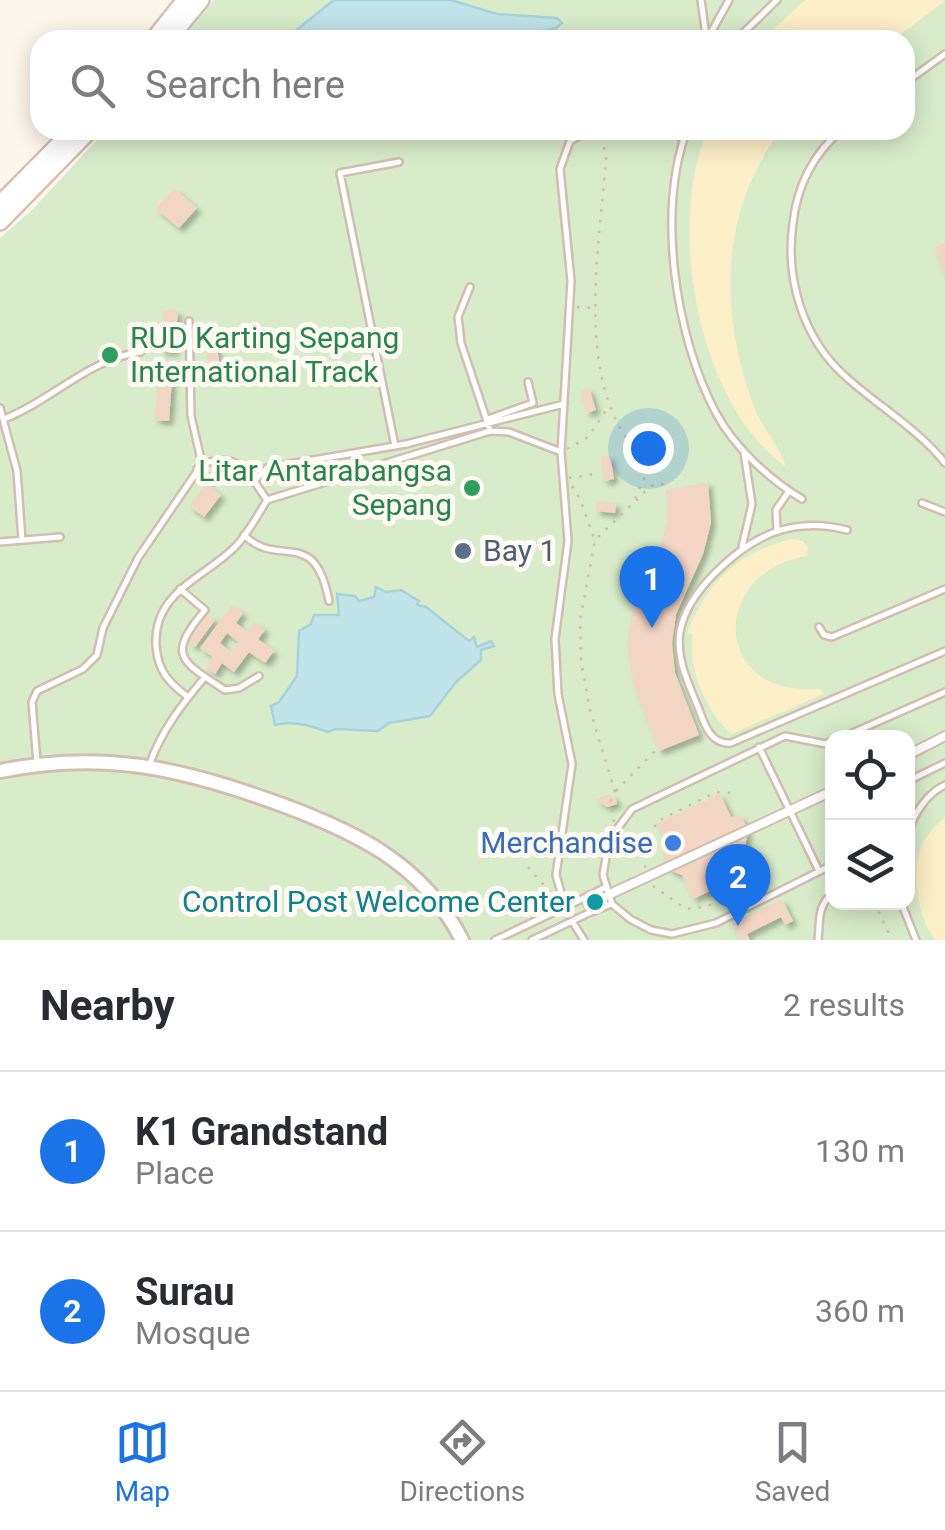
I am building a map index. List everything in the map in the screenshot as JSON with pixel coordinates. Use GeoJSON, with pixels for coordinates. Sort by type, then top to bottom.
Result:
{"type":"FeatureCollection","features":[{"type":"Feature","properties":{"kind":"main road"},"geometry":{"type":"LineString","coordinates":[[161,30],[185,0]]}},
{"type":"Feature","properties":{"kind":"main road"},"geometry":{"type":"LineString","coordinates":[[176,30],[201,0]]}},
{"type":"Feature","properties":{"kind":"main road"},"geometry":{"type":"LineString","coordinates":[[0,204],[63,140]]}},
{"type":"Feature","properties":{"kind":"main road"},"geometry":{"type":"LineString","coordinates":[[0,222],[80,140]]}},
{"type":"Feature","properties":{"kind":"street"},"geometry":{"type":"LineString","coordinates":[[915,751],[945,736]]}},
{"type":"Feature","properties":{"kind":"street"},"geometry":{"type":"LineString","coordinates":[[0,771],[37,764],[102,761],[149,766],[208,778],[316,817],[391,855],[423,884],[462,940]]}},
{"type":"Feature","properties":{"kind":"street"},"geometry":{"type":"LineString","coordinates":[[609,895],[825,794]]}},
{"type":"Feature","properties":{"kind":"lane"},"geometry":{"type":"LineString","coordinates":[[700,0],[705,30]]}},
{"type":"Feature","properties":{"kind":"lane"},"geometry":{"type":"LineString","coordinates":[[712,30],[729,0]]}},
{"type":"Feature","properties":{"kind":"lane"},"geometry":{"type":"LineString","coordinates":[[746,30],[777,0]]}},
{"type":"Feature","properties":{"kind":"lane"},"geometry":{"type":"LineString","coordinates":[[915,76],[945,54]]}},
{"type":"Feature","properties":{"kind":"lane"},"geometry":{"type":"LineString","coordinates":[[566,907],[556,875],[572,764],[555,659],[556,622],[568,541],[561,452],[572,306],[560,169],[572,140]]}},
{"type":"Feature","properties":{"kind":"lane"},"geometry":{"type":"LineString","coordinates":[[684,140],[676,188],[674,250],[686,336],[694,364],[716,413],[744,452],[802,499]]}},
{"type":"Feature","properties":{"kind":"lane"},"geometry":{"type":"LineString","coordinates":[[832,140],[818,154],[805,177],[794,211],[789,250],[795,290],[813,336],[829,359],[945,463]]}},
{"type":"Feature","properties":{"kind":"lane"},"geometry":{"type":"LineString","coordinates":[[395,446],[340,173],[399,162]]}},
{"type":"Feature","properties":{"kind":"lane"},"geometry":{"type":"LineString","coordinates":[[676,188],[681,172]]}},
{"type":"Feature","properties":{"kind":"lane"},"geometry":{"type":"LineString","coordinates":[[470,287],[458,317],[461,343],[489,425]]}},
{"type":"Feature","properties":{"kind":"lane"},"geometry":{"type":"LineString","coordinates":[[190,321],[190,416],[199,467],[213,482]]}},
{"type":"Feature","properties":{"kind":"lane"},"geometry":{"type":"LineString","coordinates":[[691,340],[694,364]]}},
{"type":"Feature","properties":{"kind":"lane"},"geometry":{"type":"LineString","coordinates":[[4,419],[110,360],[141,352]]}},
{"type":"Feature","properties":{"kind":"lane"},"geometry":{"type":"LineString","coordinates":[[255,480],[267,468],[489,425],[534,404],[528,382]]}},
{"type":"Feature","properties":{"kind":"lane"},"geometry":{"type":"LineString","coordinates":[[188,696],[160,670],[156,642],[163,610],[180,589],[237,545],[267,500],[489,425],[564,404]]}},
{"type":"Feature","properties":{"kind":"lane"},"geometry":{"type":"LineString","coordinates":[[0,408],[17,470],[22,540]]}},
{"type":"Feature","properties":{"kind":"lane"},"geometry":{"type":"LineString","coordinates":[[489,425],[561,452]]}},
{"type":"Feature","properties":{"kind":"lane"},"geometry":{"type":"LineString","coordinates":[[742,547],[752,504],[744,452]]}},
{"type":"Feature","properties":{"kind":"lane"},"geometry":{"type":"LineString","coordinates":[[37,764],[35,695],[83,669],[97,655],[103,628],[138,558],[199,467],[236,462],[255,480],[267,500]]}},
{"type":"Feature","properties":{"kind":"lane"},"geometry":{"type":"LineString","coordinates":[[776,531],[776,510],[789,491]]}},
{"type":"Feature","properties":{"kind":"lane"},"geometry":{"type":"LineString","coordinates":[[922,503],[945,512]]}},
{"type":"Feature","properties":{"kind":"lane"},"geometry":{"type":"LineString","coordinates":[[848,530],[816,526],[776,531],[742,547],[698,592],[680,629],[681,658],[703,721],[719,742],[731,743],[945,651]]}},
{"type":"Feature","properties":{"kind":"lane"},"geometry":{"type":"LineString","coordinates":[[244,534],[262,548],[290,549],[312,559],[325,580],[329,600]]}},
{"type":"Feature","properties":{"kind":"lane"},"geometry":{"type":"LineString","coordinates":[[0,542],[60,537]]}},
{"type":"Feature","properties":{"kind":"lane"},"geometry":{"type":"LineString","coordinates":[[819,627],[824,636],[832,637],[945,588]]}},
{"type":"Feature","properties":{"kind":"lane"},"geometry":{"type":"LineString","coordinates":[[180,589],[205,610],[182,646],[187,663],[225,690],[239,688],[259,676]]}},
{"type":"Feature","properties":{"kind":"lane"},"geometry":{"type":"LineString","coordinates":[[149,766],[156,745],[205,677]]}},
{"type":"Feature","properties":{"kind":"lane"},"geometry":{"type":"LineString","coordinates":[[859,730],[945,692]]}},
{"type":"Feature","properties":{"kind":"lane"},"geometry":{"type":"LineString","coordinates":[[825,744],[786,736],[674,787],[632,809],[616,829],[606,854],[609,895],[640,926],[684,934],[716,924],[825,870]]}},
{"type":"Feature","properties":{"kind":"lane"},"geometry":{"type":"LineString","coordinates":[[759,747],[819,872]]}},
{"type":"Feature","properties":{"kind":"lane"},"geometry":{"type":"LineString","coordinates":[[915,778],[945,763]]}},
{"type":"Feature","properties":{"kind":"lane"},"geometry":{"type":"LineString","coordinates":[[912,820],[945,784]]}},
{"type":"Feature","properties":{"kind":"lane"},"geometry":{"type":"LineString","coordinates":[[495,940],[584,898],[609,895]]}},
{"type":"Feature","properties":{"kind":"lane"},"geometry":{"type":"LineString","coordinates":[[532,940],[591,912],[609,895]]}},
{"type":"Feature","properties":{"kind":"lane"},"geometry":{"type":"LineString","coordinates":[[584,898],[591,912]]}},
{"type":"Feature","properties":{"kind":"lane"},"geometry":{"type":"LineString","coordinates":[[818,940],[820,911],[825,901]]}},
{"type":"Feature","properties":{"kind":"lane"},"geometry":{"type":"LineString","coordinates":[[903,910],[916,940]]}},
{"type":"Feature","properties":{"kind":"lane"},"geometry":{"type":"LineString","coordinates":[[572,921],[584,940]]}},
{"type":"Feature","properties":{"kind":"path"},"geometry":{"type":"LineString","coordinates":[[604,148],[596,308],[598,356],[610,405],[625,436],[650,466],[635,499]]}},
{"type":"Feature","properties":{"kind":"path"},"geometry":{"type":"LineString","coordinates":[[572,306],[596,308]]}},
{"type":"Feature","properties":{"kind":"path"},"geometry":{"type":"LineString","coordinates":[[561,452],[588,437],[610,405]]}},
{"type":"Feature","properties":{"kind":"path"},"geometry":{"type":"LineString","coordinates":[[563,478],[595,474]]}},
{"type":"Feature","properties":{"kind":"path"},"geometry":{"type":"LineString","coordinates":[[563,478],[580,499],[595,540],[580,620],[581,662],[590,710],[614,792]]}},
{"type":"Feature","properties":{"kind":"path"},"geometry":{"type":"LineString","coordinates":[[595,540],[651,486],[665,485]]}},
{"type":"Feature","properties":{"kind":"path"},"geometry":{"type":"LineString","coordinates":[[616,829],[610,802],[614,792],[656,750]]}},
{"type":"Feature","properties":{"kind":"path"},"geometry":{"type":"LineString","coordinates":[[710,770],[711,794]]}},
{"type":"Feature","properties":{"kind":"path"},"geometry":{"type":"LineString","coordinates":[[674,787],[683,807]]}},
{"type":"Feature","properties":{"kind":"path"},"geometry":{"type":"LineString","coordinates":[[528,866],[554,900]]}},
{"type":"Feature","properties":{"kind":"path"},"geometry":{"type":"LineString","coordinates":[[878,910],[892,940]]}},
{"type":"Feature","properties":{"kind":"green space","name":"Litar Antarabangsa Sepang"},"geometry":{"type":"Polygon","coordinates":[[[214,0],[945,0],[945,940],[0,940],[0,238],[33,209],[97,140],[915,140],[915,30],[189,30],[214,0]]]}},
{"type":"Feature","properties":{"kind":"sand"},"geometry":{"type":"Polygon","coordinates":[[[805,0],[945,0],[906,30],[773,30],[805,0]]]}},
{"type":"Feature","properties":{"kind":"sand"},"geometry":{"type":"Polygon","coordinates":[[[704,140],[775,140],[746,195],[736,229],[731,299],[735,335],[754,407],[786,467],[755,438],[730,401],[711,358],[698,311],[691,263],[690,215],[695,170],[704,140]]]}},
{"type":"Feature","properties":{"kind":"sand"},"geometry":{"type":"Polygon","coordinates":[[[791,539],[803,541],[808,547],[807,556],[775,567],[752,585],[739,607],[736,632],[742,655],[758,674],[784,687],[820,689],[824,694],[731,734],[700,689],[693,662],[693,635],[687,633],[705,598],[727,572],[755,553],[791,539]]]}},
{"type":"Feature","properties":{"kind":"sand"},"geometry":{"type":"Polygon","coordinates":[[[945,817],[945,940],[936,940],[920,906],[917,864],[924,841],[945,817]]]}},
{"type":"Feature","properties":{"kind":"water"},"geometry":{"type":"Polygon","coordinates":[[[334,0],[451,0],[497,14],[557,18],[562,23],[547,30],[296,30],[334,0]]]}},
{"type":"Feature","properties":{"kind":"water"},"geometry":{"type":"Polygon","coordinates":[[[376,587],[386,592],[401,590],[469,641],[474,637],[477,647],[491,641],[494,646],[481,650],[481,660],[456,682],[430,716],[389,723],[378,731],[328,732],[296,723],[275,725],[271,706],[279,702],[297,676],[299,631],[311,624],[314,615],[339,615],[337,594],[355,596],[359,601],[374,597],[376,587]]]}},
{"type":"Feature","properties":{"kind":"building"},"geometry":{"type":"Polygon","coordinates":[[[174,188],[197,208],[179,228],[156,209],[174,188]]]}},
{"type":"Feature","properties":{"kind":"building"},"geometry":{"type":"Polygon","coordinates":[[[945,243],[945,274],[944,274],[935,247],[945,243]]]}},
{"type":"Feature","properties":{"kind":"building"},"geometry":{"type":"Polygon","coordinates":[[[164,310],[178,311],[174,352],[161,351],[164,310]]]}},
{"type":"Feature","properties":{"kind":"building"},"geometry":{"type":"Polygon","coordinates":[[[216,343],[220,366],[209,368],[205,345],[216,343]]]}},
{"type":"Feature","properties":{"kind":"building"},"geometry":{"type":"Polygon","coordinates":[[[161,360],[175,361],[174,373],[160,372],[161,360]]]}},
{"type":"Feature","properties":{"kind":"building"},"geometry":{"type":"Polygon","coordinates":[[[158,379],[172,380],[169,421],[155,420],[158,379]]]}},
{"type":"Feature","properties":{"kind":"building"},"geometry":{"type":"Polygon","coordinates":[[[589,388],[596,410],[587,413],[580,391],[589,388]]]}},
{"type":"Feature","properties":{"kind":"building"},"geometry":{"type":"Polygon","coordinates":[[[610,455],[614,479],[604,481],[600,457],[610,455]]]}},
{"type":"Feature","properties":{"kind":"building"},"geometry":{"type":"Polygon","coordinates":[[[708,482],[711,523],[703,554],[676,614],[672,643],[675,673],[699,735],[659,751],[634,686],[627,644],[634,601],[662,541],[668,517],[666,490],[708,482]]]}},
{"type":"Feature","properties":{"kind":"building"},"geometry":{"type":"Polygon","coordinates":[[[206,484],[221,495],[204,517],[189,506],[206,484]]]}},
{"type":"Feature","properties":{"kind":"building"},"geometry":{"type":"Polygon","coordinates":[[[596,501],[616,503],[615,513],[596,511],[596,501]]]}},
{"type":"Feature","properties":{"kind":"building"},"geometry":{"type":"Polygon","coordinates":[[[232,605],[243,613],[236,623],[247,631],[254,622],[265,630],[258,639],[274,651],[265,663],[249,652],[234,672],[222,663],[215,674],[205,667],[213,657],[200,648],[232,605]],[[227,633],[220,643],[231,652],[238,642],[227,633]]]}},
{"type":"Feature","properties":{"kind":"building"},"geometry":{"type":"Polygon","coordinates":[[[208,615],[215,620],[195,647],[188,642],[208,615]]]}},
{"type":"Feature","properties":{"kind":"building"},"geometry":{"type":"Polygon","coordinates":[[[720,794],[731,817],[742,816],[748,833],[745,845],[756,869],[693,899],[682,875],[669,870],[662,853],[668,848],[657,824],[720,794]]]}},
{"type":"Feature","properties":{"kind":"building"},"geometry":{"type":"Polygon","coordinates":[[[615,797],[617,804],[607,807],[595,799],[615,797]]]}},
{"type":"Feature","properties":{"kind":"building"},"geometry":{"type":"Polygon","coordinates":[[[782,899],[793,921],[785,925],[781,917],[747,934],[750,940],[741,940],[732,924],[782,899]]]}},
{"type":"Feature","properties":{"kind":"place","name":"RUD Karting Sepang International Track"},"geometry":{"type":"Point","coordinates":[110,355]}},
{"type":"Feature","properties":{"kind":"place","name":"Litar Antarabangsa Sepang"},"geometry":{"type":"Point","coordinates":[472,488]}},
{"type":"Feature","properties":{"kind":"place","name":"Bay 1"},"geometry":{"type":"Point","coordinates":[463,551]}},
{"type":"Feature","properties":{"kind":"place","name":"K1 Grandstand"},"geometry":{"type":"Point","coordinates":[652,628]}},
{"type":"Feature","properties":{"kind":"place","name":"Merchandise"},"geometry":{"type":"Point","coordinates":[673,843]}},
{"type":"Feature","properties":{"kind":"place","name":"Control Post Welcome Center"},"geometry":{"type":"Point","coordinates":[595,902]}},
{"type":"Feature","properties":{"kind":"place","name":"Surau"},"geometry":{"type":"Point","coordinates":[738,926]}}]}
